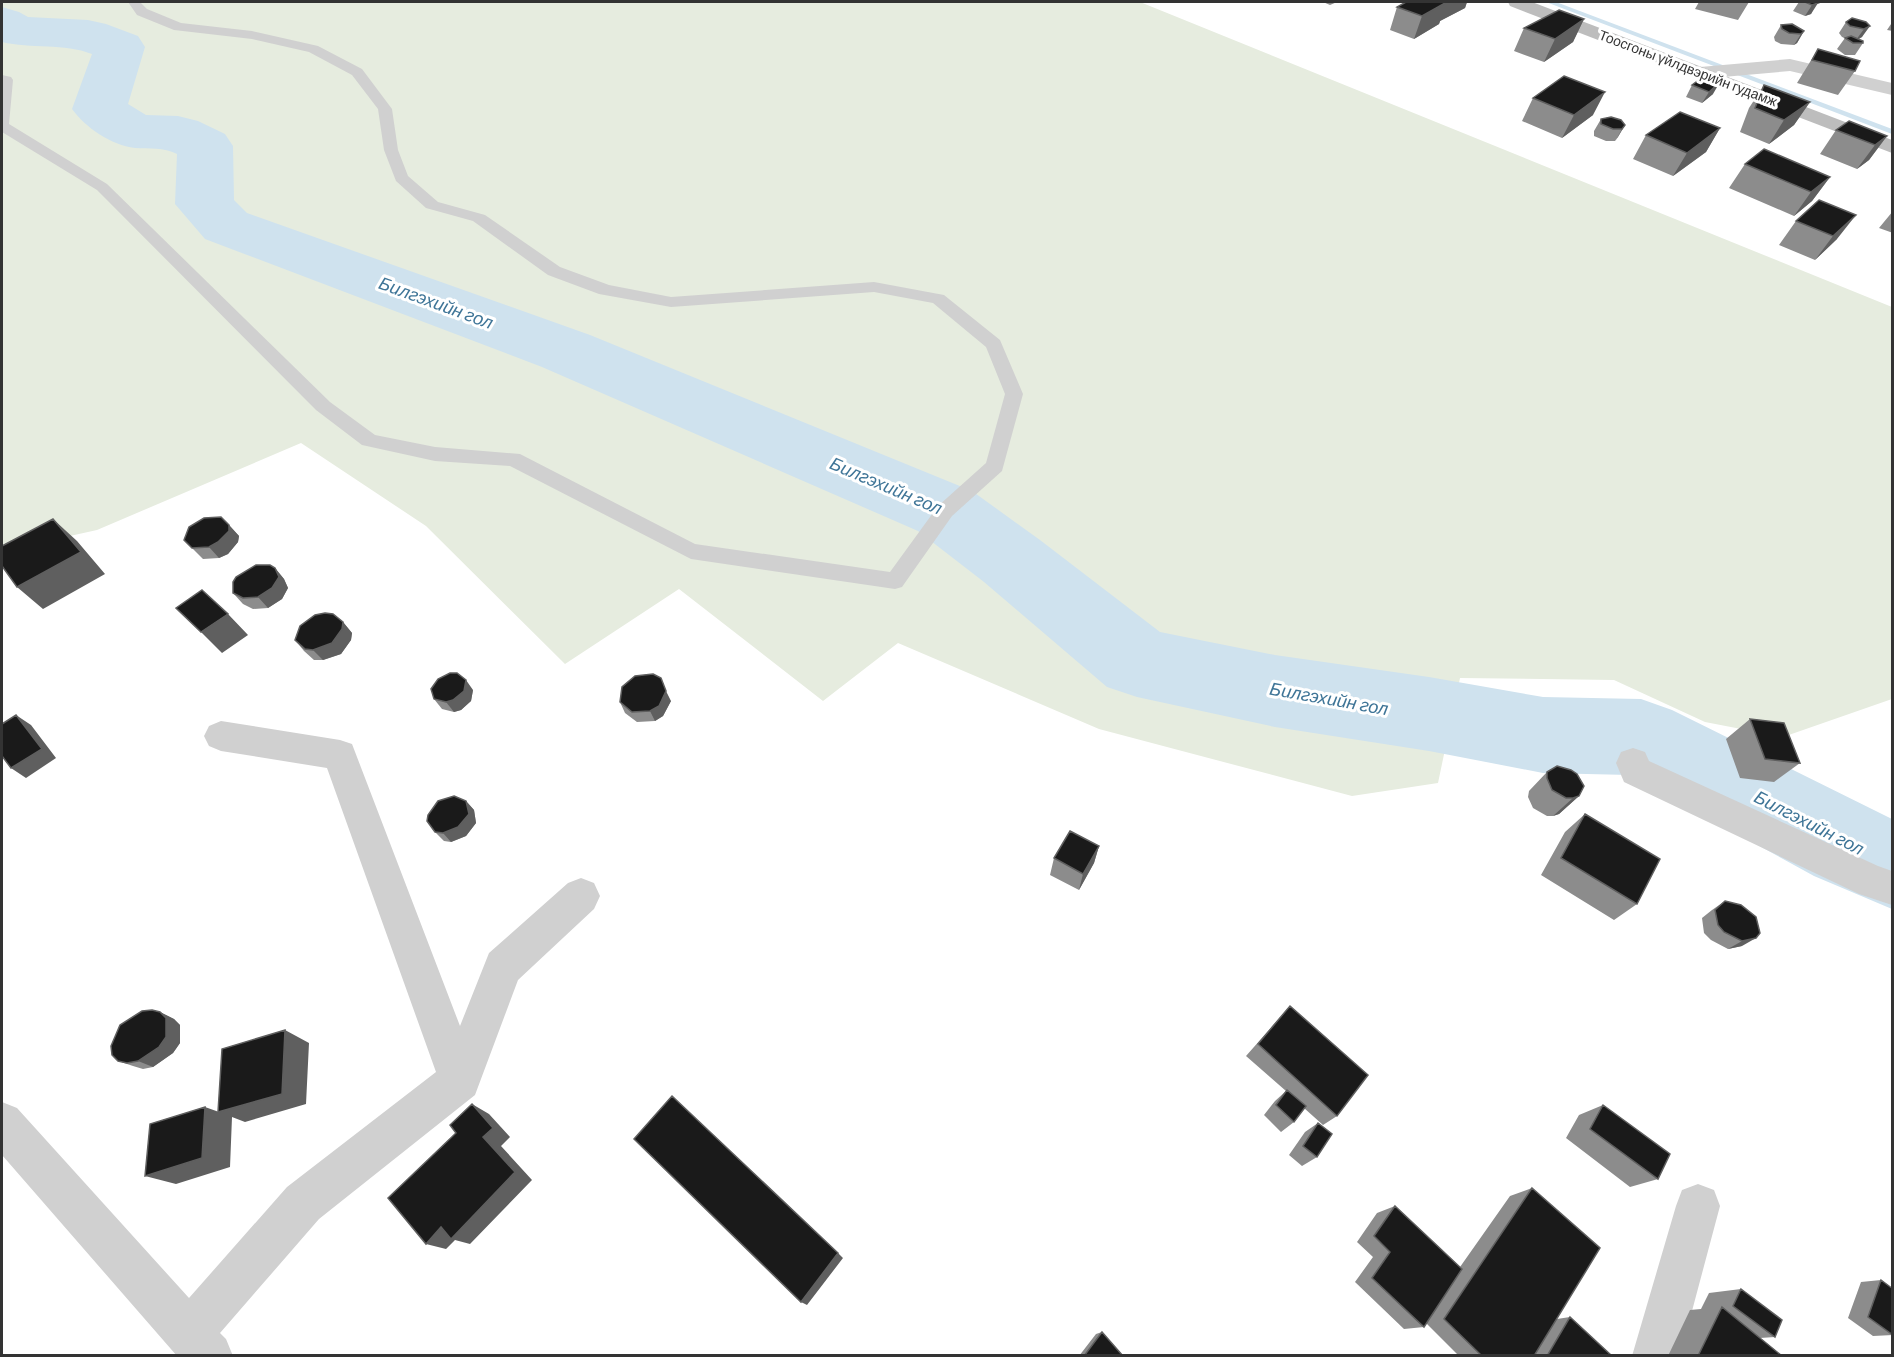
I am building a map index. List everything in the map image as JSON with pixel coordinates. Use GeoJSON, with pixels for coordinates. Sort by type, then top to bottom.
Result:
{"type":"FeatureCollection","features":[{"type":"Feature","properties":{"kind":"main road","name":"Тоосгоны үйлдвэрийн гудамж"},"geometry":{"type":"LineString","coordinates":[[1517,2],[1893,147]]}},
{"type":"Feature","properties":{"kind":"street"},"geometry":{"type":"LineString","coordinates":[[1700,73],[1790,65],[1893,88]]}},
{"type":"Feature","properties":{"kind":"street"},"geometry":{"type":"LineString","coordinates":[[221,736],[340,755],[460,1080]]}},
{"type":"Feature","properties":{"kind":"street"},"geometry":{"type":"LineString","coordinates":[[1633,763],[1636,771],[1872,882],[1893,888]]}},
{"type":"Feature","properties":{"kind":"street"},"geometry":{"type":"LineString","coordinates":[[2,1123],[199,1344],[303,1203],[460,1080],[503,968],[581,896]]}},
{"type":"Feature","properties":{"kind":"street"},"geometry":{"type":"LineString","coordinates":[[1656,1356],[1698,1206]]}},
{"type":"Feature","properties":{"kind":"lane"},"geometry":{"type":"LineString","coordinates":[[2,79],[6,80],[3,126],[102,187],[323,405],[369,440],[435,453],[513,459],[691,550],[896,581],[945,511],[995,466],[1014,394],[994,344],[938,299],[874,287],[671,302],[595,287],[554,271],[479,218],[432,205],[400,178],[391,150],[385,109],[357,72],[314,49],[252,35],[179,27],[142,12],[134,2]]}},
{"type":"Feature","properties":{"kind":"shaded area"},"geometry":{"type":"Polygon","coordinates":[[[2,2],[1140,2],[1892,307],[1892,699],[1783,737],[1705,722],[1614,680],[1460,678],[1438,783],[1352,796],[1099,729],[898,643],[823,701],[679,589],[565,664],[426,526],[301,443],[97,530],[20,547],[2,568],[2,2]]]}},
{"type":"Feature","properties":{"kind":"building"},"geometry":{"type":"Polygon","coordinates":[[[1406,2],[1447,2],[1422,16],[1397,7],[1406,2]]]}},
{"type":"Feature","properties":{"kind":"building"},"geometry":{"type":"Polygon","coordinates":[[[1559,10],[1584,19],[1555,39],[1524,28],[1559,10]]]}},
{"type":"Feature","properties":{"kind":"building"},"geometry":{"type":"Polygon","coordinates":[[[1852,18],[1866,22],[1870,26],[1864,29],[1850,26],[1846,22],[1852,18]]]}},
{"type":"Feature","properties":{"kind":"building"},"geometry":{"type":"Polygon","coordinates":[[[1792,24],[1804,31],[1801,34],[1789,33],[1782,29],[1781,25],[1792,24]]]}},
{"type":"Feature","properties":{"kind":"building"},"geometry":{"type":"Polygon","coordinates":[[[1851,36],[1863,43],[1853,43],[1845,38],[1851,36]]]}},
{"type":"Feature","properties":{"kind":"building"},"geometry":{"type":"Polygon","coordinates":[[[1818,49],[1860,61],[1855,71],[1812,60],[1818,49]]]}},
{"type":"Feature","properties":{"kind":"building"},"geometry":{"type":"Polygon","coordinates":[[[1564,76],[1605,92],[1574,115],[1533,98],[1564,76]]]}},
{"type":"Feature","properties":{"kind":"building"},"geometry":{"type":"Polygon","coordinates":[[[1704,76],[1720,82],[1709,92],[1692,85],[1704,76]]]}},
{"type":"Feature","properties":{"kind":"building"},"geometry":{"type":"Polygon","coordinates":[[[1764,85],[1810,102],[1784,120],[1755,108],[1764,85]]]}},
{"type":"Feature","properties":{"kind":"building"},"geometry":{"type":"Polygon","coordinates":[[[1680,112],[1720,128],[1687,153],[1646,135],[1680,112]]]}},
{"type":"Feature","properties":{"kind":"building"},"geometry":{"type":"Polygon","coordinates":[[[1611,117],[1621,120],[1625,125],[1622,129],[1613,129],[1601,124],[1601,119],[1611,117]]]}},
{"type":"Feature","properties":{"kind":"building"},"geometry":{"type":"Polygon","coordinates":[[[1849,121],[1887,136],[1875,145],[1836,130],[1849,121]]]}},
{"type":"Feature","properties":{"kind":"building"},"geometry":{"type":"Polygon","coordinates":[[[1764,149],[1830,177],[1811,192],[1745,164],[1764,149]]]}},
{"type":"Feature","properties":{"kind":"building"},"geometry":{"type":"Polygon","coordinates":[[[1819,200],[1856,215],[1833,236],[1796,221],[1819,200]]]}},
{"type":"Feature","properties":{"kind":"building"},"geometry":{"type":"Polygon","coordinates":[[[221,517],[229,525],[229,531],[218,542],[209,547],[192,548],[184,540],[189,527],[204,518],[221,517]]]}},
{"type":"Feature","properties":{"kind":"building"},"geometry":{"type":"Polygon","coordinates":[[[53,519],[81,552],[17,587],[2,566],[2,546],[53,519]]]}},
{"type":"Feature","properties":{"kind":"building"},"geometry":{"type":"Polygon","coordinates":[[[256,565],[270,565],[275,568],[279,577],[272,588],[258,597],[243,598],[233,593],[233,582],[236,577],[256,565]]]}},
{"type":"Feature","properties":{"kind":"building"},"geometry":{"type":"Polygon","coordinates":[[[202,590],[228,614],[201,632],[176,608],[202,590]]]}},
{"type":"Feature","properties":{"kind":"building"},"geometry":{"type":"Polygon","coordinates":[[[333,614],[343,622],[342,629],[332,643],[313,650],[305,649],[295,640],[300,626],[315,615],[333,614]]]}},
{"type":"Feature","properties":{"kind":"building"},"geometry":{"type":"Polygon","coordinates":[[[450,673],[457,673],[466,680],[464,691],[453,700],[446,702],[434,699],[431,689],[438,679],[450,673]]]}},
{"type":"Feature","properties":{"kind":"building"},"geometry":{"type":"Polygon","coordinates":[[[653,674],[661,678],[666,691],[659,706],[650,711],[632,712],[620,702],[622,687],[635,676],[653,674]]]}},
{"type":"Feature","properties":{"kind":"building"},"geometry":{"type":"Polygon","coordinates":[[[16,715],[42,749],[11,768],[2,756],[2,724],[16,715]]]}},
{"type":"Feature","properties":{"kind":"building"},"geometry":{"type":"Polygon","coordinates":[[[1750,719],[1784,723],[1800,763],[1765,759],[1750,719]]]}},
{"type":"Feature","properties":{"kind":"building"},"geometry":{"type":"Polygon","coordinates":[[[1557,766],[1577,774],[1584,786],[1579,796],[1566,798],[1552,790],[1547,772],[1557,766]]]}},
{"type":"Feature","properties":{"kind":"building"},"geometry":{"type":"Polygon","coordinates":[[[454,796],[466,801],[469,814],[458,827],[443,833],[435,832],[427,821],[428,815],[438,801],[454,796]]]}},
{"type":"Feature","properties":{"kind":"building"},"geometry":{"type":"Polygon","coordinates":[[[1585,814],[1660,859],[1637,904],[1561,858],[1585,814]]]}},
{"type":"Feature","properties":{"kind":"building"},"geometry":{"type":"Polygon","coordinates":[[[1070,831],[1099,846],[1083,874],[1054,858],[1070,831]]]}},
{"type":"Feature","properties":{"kind":"building"},"geometry":{"type":"Polygon","coordinates":[[[1725,901],[1741,905],[1756,917],[1760,933],[1756,938],[1742,941],[1724,932],[1718,925],[1715,910],[1725,901]]]}},
{"type":"Feature","properties":{"kind":"building"},"geometry":{"type":"Polygon","coordinates":[[[1290,1006],[1368,1075],[1337,1116],[1258,1044],[1290,1006]]]}},
{"type":"Feature","properties":{"kind":"building"},"geometry":{"type":"Polygon","coordinates":[[[142,1011],[160,1012],[166,1018],[166,1037],[159,1047],[138,1061],[127,1063],[118,1061],[112,1055],[111,1046],[120,1025],[142,1011]]]}},
{"type":"Feature","properties":{"kind":"building"},"geometry":{"type":"Polygon","coordinates":[[[285,1030],[282,1094],[218,1112],[222,1049],[285,1030]]]}},
{"type":"Feature","properties":{"kind":"building"},"geometry":{"type":"Polygon","coordinates":[[[1287,1090],[1306,1106],[1294,1122],[1276,1105],[1287,1090]]]}},
{"type":"Feature","properties":{"kind":"building"},"geometry":{"type":"Polygon","coordinates":[[[672,1096],[838,1253],[801,1302],[634,1139],[672,1096]]]}},
{"type":"Feature","properties":{"kind":"building"},"geometry":{"type":"Polygon","coordinates":[[[472,1104],[493,1128],[483,1137],[515,1172],[451,1239],[441,1227],[426,1244],[388,1198],[456,1133],[450,1125],[472,1104]]]}},
{"type":"Feature","properties":{"kind":"building"},"geometry":{"type":"Polygon","coordinates":[[[1603,1105],[1670,1154],[1658,1179],[1590,1129],[1603,1105]]]}},
{"type":"Feature","properties":{"kind":"building"},"geometry":{"type":"Polygon","coordinates":[[[205,1107],[202,1158],[145,1176],[150,1124],[205,1107]]]}},
{"type":"Feature","properties":{"kind":"building"},"geometry":{"type":"Polygon","coordinates":[[[1318,1123],[1332,1134],[1317,1157],[1303,1146],[1318,1123]]]}},
{"type":"Feature","properties":{"kind":"building"},"geometry":{"type":"Polygon","coordinates":[[[1532,1188],[1600,1248],[1534,1356],[1482,1356],[1444,1319],[1532,1188]]]}},
{"type":"Feature","properties":{"kind":"building"},"geometry":{"type":"Polygon","coordinates":[[[1395,1206],[1462,1269],[1424,1327],[1372,1278],[1390,1252],[1374,1236],[1395,1206]]]}},
{"type":"Feature","properties":{"kind":"building"},"geometry":{"type":"Polygon","coordinates":[[[1881,1280],[1893,1289],[1893,1335],[1868,1317],[1881,1280]]]}},
{"type":"Feature","properties":{"kind":"building"},"geometry":{"type":"Polygon","coordinates":[[[1741,1289],[1782,1320],[1775,1337],[1733,1306],[1741,1289]]]}},
{"type":"Feature","properties":{"kind":"building"},"geometry":{"type":"Polygon","coordinates":[[[1722,1307],[1782,1356],[1698,1356],[1722,1307]]]}},
{"type":"Feature","properties":{"kind":"building"},"geometry":{"type":"Polygon","coordinates":[[[1570,1317],[1612,1356],[1547,1356],[1570,1317]]]}},
{"type":"Feature","properties":{"kind":"building"},"geometry":{"type":"Polygon","coordinates":[[[1102,1332],[1123,1356],[1084,1356],[1102,1332]]]}},
{"type":"Feature","properties":{"kind":"waterway"},"geometry":{"type":"LineString","coordinates":[[1550,2],[1892,132]]}},
{"type":"Feature","properties":{"kind":"waterway","name":"Билгэхийн гол"},"geometry":{"type":"LineString","coordinates":[[2,22],[17,31],[88,35],[120,47],[99,109],[133,131],[178,133],[205,146],[205,204],[226,226],[566,351],[945,511],[1012,561],[1137,662],[1275,691],[1429,714],[1543,735],[1641,737],[1848,845],[1892,865]]}}]}
